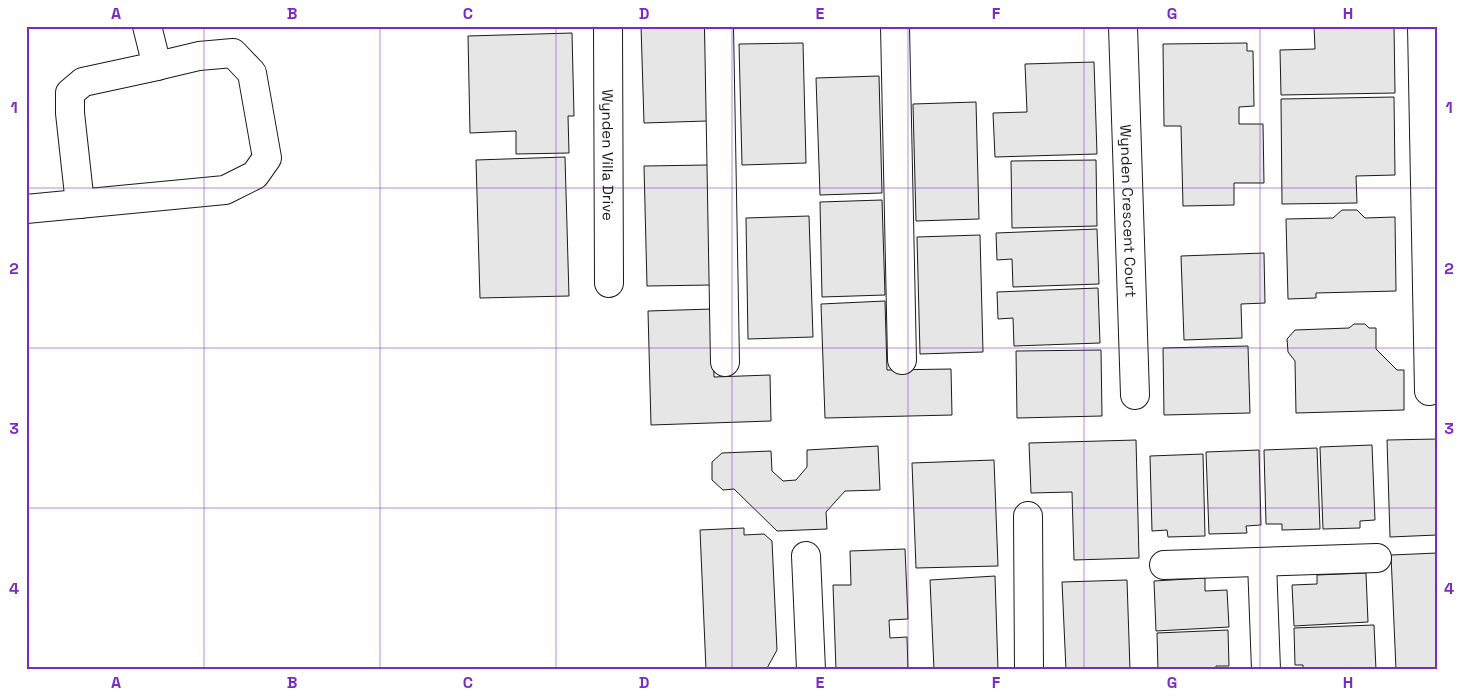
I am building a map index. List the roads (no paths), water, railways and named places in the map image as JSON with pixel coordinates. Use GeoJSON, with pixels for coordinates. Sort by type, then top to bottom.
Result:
{"type":"FeatureCollection","features":[{"type":"Feature","properties":{"kind":"street"},"geometry":{"type":"LineString","coordinates":[[147,26],[158,66]]}},
{"type":"Feature","properties":{"kind":"street","name":"Wynden Villa Drive"},"geometry":{"type":"LineString","coordinates":[[608,26],[609,283]]}},
{"type":"Feature","properties":{"kind":"street"},"geometry":{"type":"LineString","coordinates":[[719,26],[725,362]]}},
{"type":"Feature","properties":{"kind":"street"},"geometry":{"type":"LineString","coordinates":[[895,26],[902,360]]}},
{"type":"Feature","properties":{"kind":"street","name":"Wynden Crescent Court"},"geometry":{"type":"LineString","coordinates":[[1123,26],[1135,395]]}},
{"type":"Feature","properties":{"kind":"street"},"geometry":{"type":"LineString","coordinates":[[1422,26],[1431,174],[1429,391]]}},
{"type":"Feature","properties":{"kind":"street"},"geometry":{"type":"LineString","coordinates":[[26,209],[80,204],[225,190],[255,174],[267,158],[252,73],[233,53],[199,56],[83,82],[70,93],[70,113],[80,204]]}},
{"type":"Feature","properties":{"kind":"street"},"geometry":{"type":"LineString","coordinates":[[1028,516],[1030,670]]}},
{"type":"Feature","properties":{"kind":"street"},"geometry":{"type":"LineString","coordinates":[[806,556],[811,670]]}},
{"type":"Feature","properties":{"kind":"street"},"geometry":{"type":"LineString","coordinates":[[1164,565],[1377,558]]}},
{"type":"Feature","properties":{"kind":"street"},"geometry":{"type":"LineString","coordinates":[[1262,562],[1266,670]]}}]}
